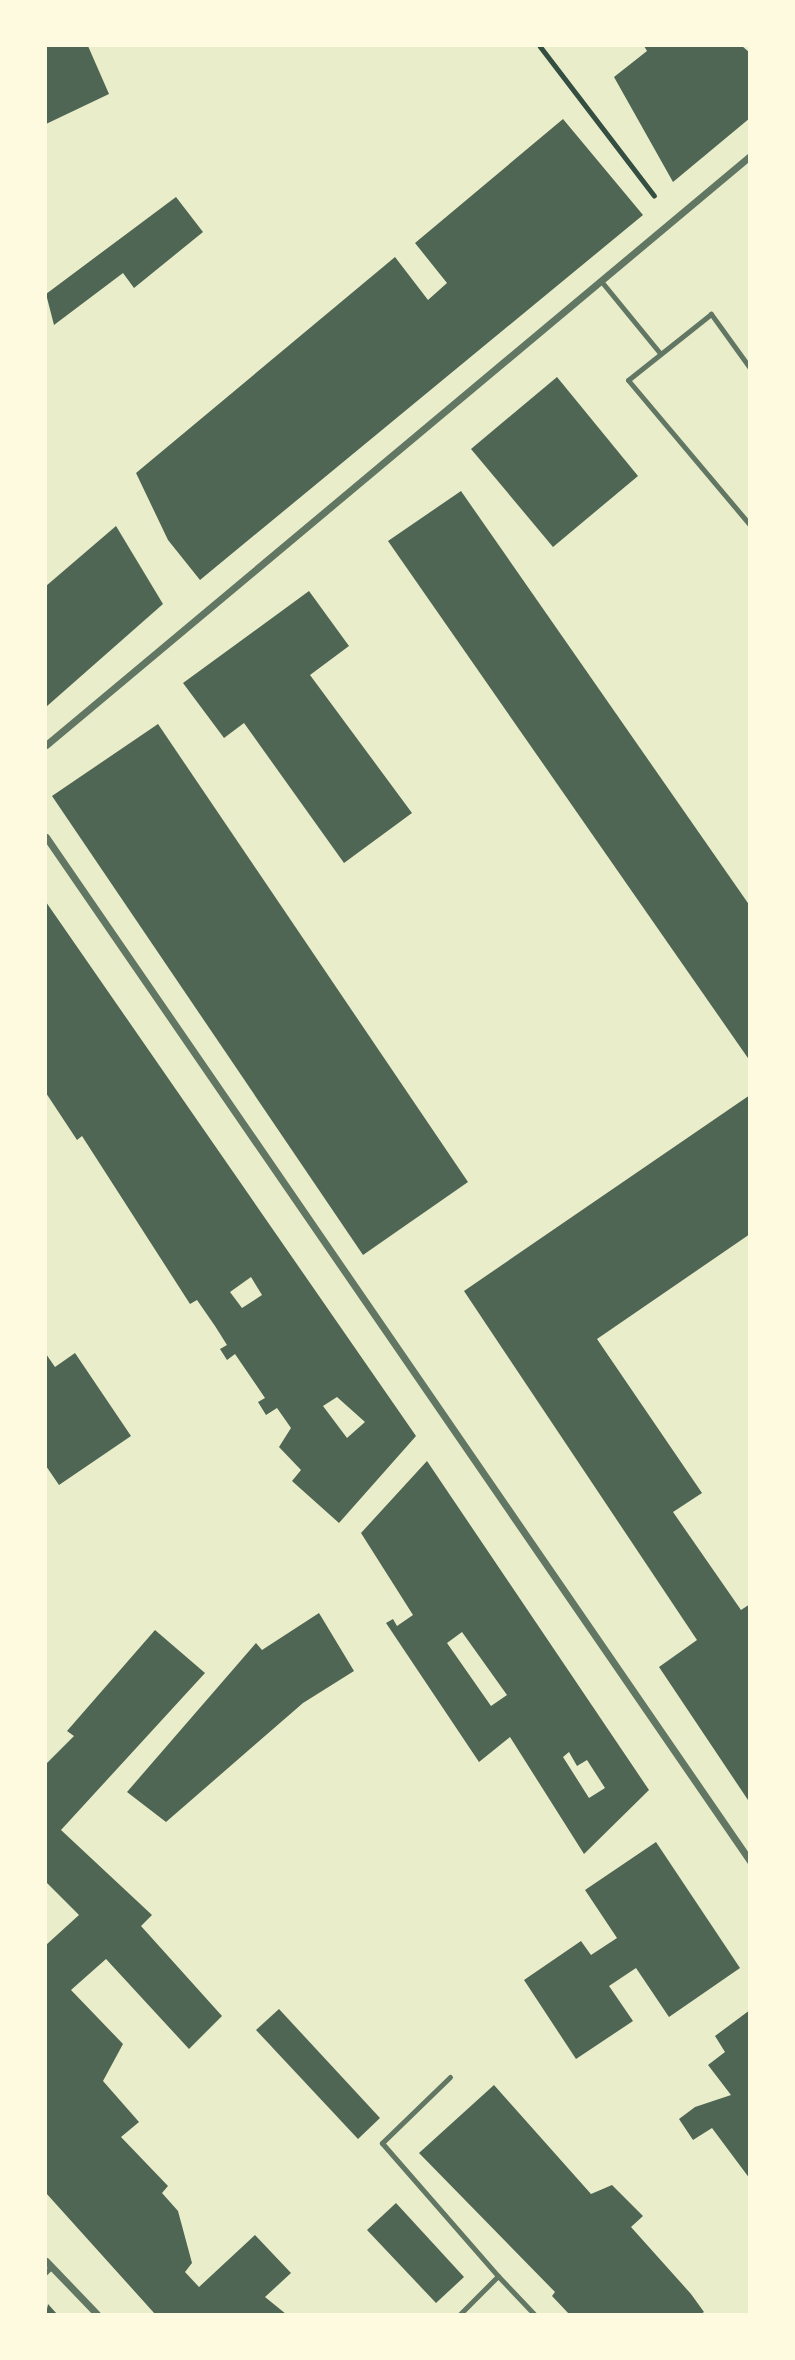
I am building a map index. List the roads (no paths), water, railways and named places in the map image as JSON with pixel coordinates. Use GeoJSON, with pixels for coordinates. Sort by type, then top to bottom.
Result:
{"type":"FeatureCollection","features":[{"type":"Feature","properties":{"kind":"street"},"geometry":{"type":"LineString","coordinates":[[46,745],[750,156]]}},
{"type":"Feature","properties":{"kind":"street"},"geometry":{"type":"LineString","coordinates":[[46,837],[750,1861]]}},
{"type":"Feature","properties":{"kind":"street"},"geometry":{"type":"LineString","coordinates":[[47,2266],[97,2315]]}},
{"type":"Feature","properties":{"kind":"lane"},"geometry":{"type":"LineString","coordinates":[[601,281],[660,353]]}},
{"type":"Feature","properties":{"kind":"lane"},"geometry":{"type":"LineString","coordinates":[[750,368],[712,314],[628,380],[750,525]]}},
{"type":"Feature","properties":{"kind":"lane"},"geometry":{"type":"LineString","coordinates":[[450,2077],[382,2143],[534,2315]]}},
{"type":"Feature","properties":{"kind":"lane"},"geometry":{"type":"LineString","coordinates":[[460,2315],[498,2276]]}}]}
